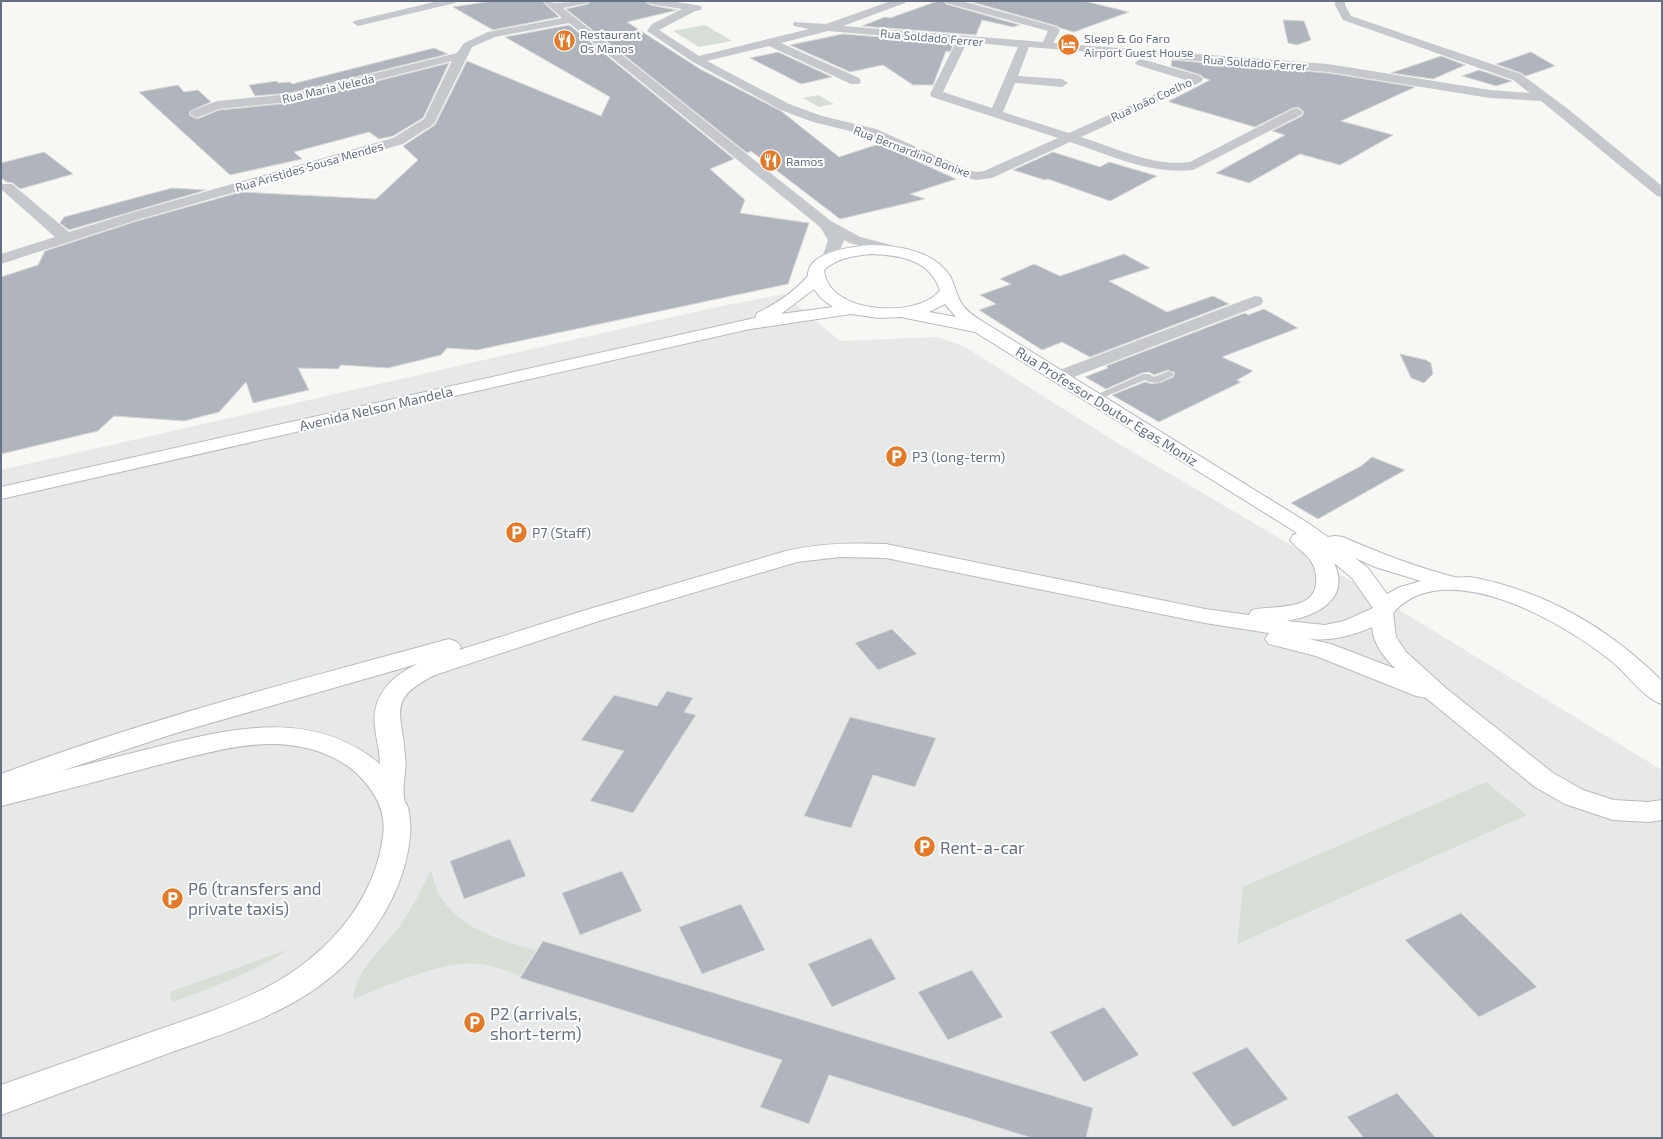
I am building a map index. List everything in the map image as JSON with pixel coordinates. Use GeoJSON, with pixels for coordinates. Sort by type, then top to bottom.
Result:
{"type":"FeatureCollection","features":[{"type":"Feature","properties":{"kind":"street"},"geometry":{"type":"LineString","coordinates":[[358,23],[451,1]]}},
{"type":"Feature","properties":{"kind":"street"},"geometry":{"type":"LineString","coordinates":[[552,3],[584,1]]}},
{"type":"Feature","properties":{"kind":"street","name":"Rua Bernardino Bonixe"},"geometry":{"type":"LineString","coordinates":[[650,1],[696,8],[656,26],[653,31],[698,60],[798,113],[871,132],[961,172],[976,176],[987,175],[1067,138]]}},
{"type":"Feature","properties":{"kind":"street"},"geometry":{"type":"LineString","coordinates":[[698,60],[827,28],[901,1]]}},
{"type":"Feature","properties":{"kind":"street"},"geometry":{"type":"LineString","coordinates":[[950,1],[1052,29],[1054,31],[1046,46]]}},
{"type":"Feature","properties":{"kind":"street"},"geometry":{"type":"LineString","coordinates":[[1340,1],[1347,18],[1517,77],[1631,165],[1662,193]]}},
{"type":"Feature","properties":{"kind":"street"},"geometry":{"type":"LineString","coordinates":[[552,3],[645,80],[826,224],[855,240],[898,251],[925,260],[937,269],[944,278],[954,306],[979,328]]}},
{"type":"Feature","properties":{"kind":"street"},"geometry":{"type":"LineString","coordinates":[[980,9],[999,3]]}},
{"type":"Feature","properties":{"kind":"street","name":"Rua Aristides Sousa Mendes"},"geometry":{"type":"LineString","coordinates":[[1,259],[132,217],[398,141],[429,121],[461,55],[468,45],[492,34],[572,19]]}},
{"type":"Feature","properties":{"kind":"street","name":"Rua Soldado Ferrer"},"geometry":{"type":"LineString","coordinates":[[798,24],[827,28],[1328,68],[1490,94],[1544,97]]}},
{"type":"Feature","properties":{"kind":"street"},"geometry":{"type":"LineString","coordinates":[[963,39],[936,94],[1067,138],[1155,165],[1176,168],[1193,166],[1297,112]]}},
{"type":"Feature","properties":{"kind":"street"},"geometry":{"type":"LineString","coordinates":[[770,42],[855,81]]}},
{"type":"Feature","properties":{"kind":"street"},"geometry":{"type":"LineString","coordinates":[[996,114],[1025,44]]}},
{"type":"Feature","properties":{"kind":"street","name":"Rua João Coelho"},"geometry":{"type":"LineString","coordinates":[[1067,138],[1197,79],[1140,63],[1144,54]]}},
{"type":"Feature","properties":{"kind":"street","name":"Rua Maria Veleda"},"geometry":{"type":"LineString","coordinates":[[196,114],[217,105],[290,98],[461,55]]}},
{"type":"Feature","properties":{"kind":"street"},"geometry":{"type":"LineString","coordinates":[[1010,79],[1062,83]]}},
{"type":"Feature","properties":{"kind":"street"},"geometry":{"type":"LineString","coordinates":[[7,187],[66,238]]}},
{"type":"Feature","properties":{"kind":"street"},"geometry":{"type":"LineString","coordinates":[[826,224],[836,240],[830,258]]}},
{"type":"Feature","properties":{"kind":"street"},"geometry":{"type":"LineString","coordinates":[[851,309],[834,301],[825,293],[816,277],[816,269],[830,258],[865,250],[898,251]]}},
{"type":"Feature","properties":{"kind":"street"},"geometry":{"type":"LineString","coordinates":[[750,324],[783,307],[802,293],[816,277]]}},
{"type":"Feature","properties":{"kind":"street"},"geometry":{"type":"LineString","coordinates":[[750,324],[851,309],[879,313],[922,308],[942,300],[948,290]]}},
{"type":"Feature","properties":{"kind":"street"},"geometry":{"type":"LineString","coordinates":[[1060,376],[1255,301]]}},
{"type":"Feature","properties":{"kind":"street"},"geometry":{"type":"LineString","coordinates":[[897,312],[942,319],[979,328]]}},
{"type":"Feature","properties":{"kind":"street","name":"Avenida Nelson Mandela"},"geometry":{"type":"LineString","coordinates":[[1,493],[750,324]]}},
{"type":"Feature","properties":{"kind":"street","name":"Rua Professor Doutor Egas Moniz"},"geometry":{"type":"LineString","coordinates":[[979,328],[1060,376],[1265,504]]}},
{"type":"Feature","properties":{"kind":"street"},"geometry":{"type":"LineString","coordinates":[[1265,504],[1301,527],[1360,573],[1383,610],[1384,638],[1398,658],[1438,695],[1544,780],[1574,797],[1613,810],[1648,812],[1662,810]]}},
{"type":"Feature","properties":{"kind":"street"},"geometry":{"type":"LineString","coordinates":[[1205,616],[1291,613],[1311,607],[1323,597],[1329,586],[1320,558],[1265,504]]}},
{"type":"Feature","properties":{"kind":"street"},"geometry":{"type":"LineString","coordinates":[[1301,527],[1383,562],[1454,583],[1476,586],[1508,594],[1544,609],[1614,651],[1662,696]]}},
{"type":"Feature","properties":{"kind":"street"},"geometry":{"type":"LineString","coordinates":[[391,797],[393,752],[386,720],[388,702],[396,689],[411,677],[427,669],[594,614],[794,556],[823,551],[856,549],[886,550],[1205,616],[1325,633],[1352,628],[1383,610],[1402,593],[1427,585],[1454,583]]}},
{"type":"Feature","properties":{"kind":"street"},"geometry":{"type":"LineString","coordinates":[[1,784],[33,771],[179,723],[485,637],[594,614]]}},
{"type":"Feature","properties":{"kind":"street"},"geometry":{"type":"LineString","coordinates":[[1205,616],[1282,641],[1323,650],[1438,695]]}},
{"type":"Feature","properties":{"kind":"street"},"geometry":{"type":"LineString","coordinates":[[1,796],[190,748],[261,736],[300,738],[328,744],[359,761],[377,776],[391,797],[397,815],[397,837],[386,881],[366,919],[332,957],[306,979],[263,1003],[205,1027],[1,1100]]}},
{"type":"Feature","properties":{"kind":"lane"},"geometry":{"type":"LineString","coordinates":[[1094,398],[1146,376],[1154,381],[1170,374]]}},
{"type":"Feature","properties":{"kind":"shaded area"},"geometry":{"type":"Polygon","coordinates":[[[705,25],[732,41],[699,47],[673,31],[705,25]]]}},
{"type":"Feature","properties":{"kind":"shaded area"},"geometry":{"type":"Polygon","coordinates":[[[818,95],[834,104],[819,107],[803,98],[818,95]]]}},
{"type":"Feature","properties":{"kind":"shaded area"},"geometry":{"type":"Polygon","coordinates":[[[784,294],[840,341],[938,337],[965,347],[1121,445],[1342,575],[1662,770],[1662,1138],[1,1138],[1,470],[717,307],[784,294]]]}},
{"type":"Feature","properties":{"kind":"shaded area"},"geometry":{"type":"Polygon","coordinates":[[[1486,782],[1527,815],[1237,944],[1243,887],[1486,782]]]}},
{"type":"Feature","properties":{"kind":"shaded area"},"geometry":{"type":"Polygon","coordinates":[[[431,870],[438,893],[449,908],[459,917],[482,932],[536,950],[520,975],[481,964],[467,963],[451,965],[417,974],[353,999],[355,988],[364,969],[400,926],[417,898],[431,870]]]}},
{"type":"Feature","properties":{"kind":"shaded area"},"geometry":{"type":"Polygon","coordinates":[[[289,949],[275,958],[232,979],[172,1002],[170,992],[289,949]]]}},
{"type":"Feature","properties":{"kind":"building"},"geometry":{"type":"Polygon","coordinates":[[[492,1],[542,1],[559,17],[493,30],[453,7],[492,1]]]}},
{"type":"Feature","properties":{"kind":"building"},"geometry":{"type":"Polygon","coordinates":[[[590,1],[644,1],[650,5],[677,10],[627,22],[700,69],[781,111],[839,157],[879,144],[956,179],[910,194],[925,199],[840,219],[751,151],[747,153],[566,9],[588,4],[590,1]]]}},
{"type":"Feature","properties":{"kind":"building"},"geometry":{"type":"Polygon","coordinates":[[[938,1],[944,1],[946,4],[1020,25],[1013,27],[982,20],[976,35],[862,26],[885,17],[890,18],[938,1]]]}},
{"type":"Feature","properties":{"kind":"building"},"geometry":{"type":"Polygon","coordinates":[[[968,1],[1084,1],[1129,12],[1074,32],[968,1]]]}},
{"type":"Feature","properties":{"kind":"building"},"geometry":{"type":"Polygon","coordinates":[[[1283,20],[1304,21],[1311,40],[1297,45],[1288,43],[1283,20]]]}},
{"type":"Feature","properties":{"kind":"building"},"geometry":{"type":"Polygon","coordinates":[[[569,25],[734,159],[710,169],[745,200],[740,213],[809,223],[788,284],[477,350],[447,348],[441,355],[388,368],[341,365],[338,369],[298,368],[309,390],[253,403],[246,382],[219,412],[184,421],[114,416],[98,431],[1,454],[1,277],[38,265],[45,251],[137,221],[241,192],[376,199],[418,160],[403,146],[435,125],[467,61],[601,116],[610,97],[505,37],[569,25]]]}},
{"type":"Feature","properties":{"kind":"building"},"geometry":{"type":"Polygon","coordinates":[[[843,34],[954,43],[950,52],[946,51],[933,85],[913,85],[883,65],[850,72],[790,45],[843,34]]]}},
{"type":"Feature","properties":{"kind":"building"},"geometry":{"type":"Polygon","coordinates":[[[434,48],[448,54],[290,93],[255,96],[249,85],[277,81],[278,83],[290,82],[292,84],[434,48]]]}},
{"type":"Feature","properties":{"kind":"building"},"geometry":{"type":"Polygon","coordinates":[[[778,52],[832,77],[801,84],[750,58],[778,52]]]}},
{"type":"Feature","properties":{"kind":"building"},"geometry":{"type":"Polygon","coordinates":[[[1531,52],[1555,66],[1526,76],[1496,64],[1531,52]]]}},
{"type":"Feature","properties":{"kind":"building"},"geometry":{"type":"Polygon","coordinates":[[[1441,56],[1465,65],[1433,79],[1391,73],[1441,56]]]}},
{"type":"Feature","properties":{"kind":"building"},"geometry":{"type":"Polygon","coordinates":[[[1172,60],[1328,73],[1415,87],[1341,121],[1393,135],[1340,165],[1300,154],[1249,183],[1216,173],[1285,135],[1272,131],[1302,116],[1304,112],[1298,107],[1293,108],[1255,127],[1169,102],[1210,80],[1201,75],[1171,66],[1172,60]]]}},
{"type":"Feature","properties":{"kind":"building"},"geometry":{"type":"Polygon","coordinates":[[[449,63],[423,118],[393,136],[379,139],[369,132],[294,152],[302,159],[230,175],[139,92],[178,85],[184,92],[198,90],[211,102],[190,111],[189,115],[197,119],[219,110],[290,103],[449,63]]]}},
{"type":"Feature","properties":{"kind":"building"},"geometry":{"type":"Polygon","coordinates":[[[1479,70],[1512,81],[1496,86],[1462,76],[1479,70]]]}},
{"type":"Feature","properties":{"kind":"building"},"geometry":{"type":"Polygon","coordinates":[[[44,152],[73,174],[20,189],[13,183],[7,182],[1,178],[1,163],[44,152]]]}},
{"type":"Feature","properties":{"kind":"building"},"geometry":{"type":"Polygon","coordinates":[[[1053,152],[1100,167],[1109,162],[1157,176],[1110,201],[1048,179],[1045,180],[1013,170],[1053,152]]]}},
{"type":"Feature","properties":{"kind":"building"},"geometry":{"type":"Polygon","coordinates":[[[172,188],[206,190],[69,230],[60,223],[64,217],[172,188]]]}},
{"type":"Feature","properties":{"kind":"building"},"geometry":{"type":"Polygon","coordinates":[[[1124,254],[1150,268],[1109,281],[1167,312],[1213,296],[1229,304],[1090,357],[1062,342],[1042,350],[979,310],[996,304],[980,295],[1011,284],[1000,279],[1034,264],[1060,276],[1124,254]]]}},
{"type":"Feature","properties":{"kind":"building"},"geometry":{"type":"Polygon","coordinates":[[[1264,309],[1298,328],[1222,357],[1253,371],[1237,380],[1241,382],[1159,422],[1112,395],[1145,382],[1152,384],[1162,382],[1173,377],[1175,373],[1168,370],[1154,375],[1149,372],[1142,373],[1106,389],[1085,377],[1108,368],[1106,366],[1245,313],[1248,315],[1264,309]]]}},
{"type":"Feature","properties":{"kind":"building"},"geometry":{"type":"Polygon","coordinates":[[[1400,354],[1426,360],[1431,363],[1433,374],[1424,383],[1411,378],[1400,354]]]}},
{"type":"Feature","properties":{"kind":"building"},"geometry":{"type":"Polygon","coordinates":[[[1372,457],[1405,470],[1318,519],[1291,503],[1361,466],[1372,457]]]}},
{"type":"Feature","properties":{"kind":"building"},"geometry":{"type":"Polygon","coordinates":[[[892,629],[917,654],[878,670],[855,643],[892,629]]]}},
{"type":"Feature","properties":{"kind":"building"},"geometry":{"type":"Polygon","coordinates":[[[667,691],[693,698],[684,712],[696,715],[633,813],[590,801],[624,751],[581,740],[614,695],[657,706],[667,691]]]}},
{"type":"Feature","properties":{"kind":"building"},"geometry":{"type":"Polygon","coordinates":[[[850,717],[936,738],[915,787],[873,775],[851,828],[804,816],[850,717]]]}},
{"type":"Feature","properties":{"kind":"building"},"geometry":{"type":"Polygon","coordinates":[[[510,839],[526,876],[464,899],[450,861],[510,839]]]}},
{"type":"Feature","properties":{"kind":"building"},"geometry":{"type":"Polygon","coordinates":[[[622,871],[642,911],[580,935],[562,893],[622,871]]]}},
{"type":"Feature","properties":{"kind":"building"},"geometry":{"type":"Polygon","coordinates":[[[741,904],[765,950],[702,974],[679,927],[741,904]]]}},
{"type":"Feature","properties":{"kind":"building"},"geometry":{"type":"Polygon","coordinates":[[[1461,913],[1537,987],[1479,1017],[1405,940],[1461,913]]]}},
{"type":"Feature","properties":{"kind":"building"},"geometry":{"type":"Polygon","coordinates":[[[871,938],[896,979],[832,1007],[808,964],[871,938]]]}},
{"type":"Feature","properties":{"kind":"building"},"geometry":{"type":"Polygon","coordinates":[[[543,941],[1093,1108],[1086,1138],[1032,1138],[829,1075],[809,1124],[760,1107],[782,1060],[520,978],[543,941]]]}},
{"type":"Feature","properties":{"kind":"building"},"geometry":{"type":"Polygon","coordinates":[[[972,970],[1003,1017],[948,1040],[918,992],[972,970]]]}},
{"type":"Feature","properties":{"kind":"building"},"geometry":{"type":"Polygon","coordinates":[[[1104,1007],[1139,1055],[1084,1082],[1050,1032],[1104,1007]]]}},
{"type":"Feature","properties":{"kind":"building"},"geometry":{"type":"Polygon","coordinates":[[[1247,1047],[1288,1099],[1233,1127],[1192,1073],[1247,1047]]]}},
{"type":"Feature","properties":{"kind":"building"},"geometry":{"type":"Polygon","coordinates":[[[1397,1093],[1436,1138],[1364,1138],[1347,1117],[1397,1093]]]}},
{"type":"Feature","properties":{"kind":"place","name":"Restaurant Os Manos"},"geometry":{"type":"Point","coordinates":[564,41]}},
{"type":"Feature","properties":{"kind":"place","name":"Sleep & Go Faro Airport Guest House"},"geometry":{"type":"Point","coordinates":[1068,45]}},
{"type":"Feature","properties":{"kind":"place","name":"Ramos"},"geometry":{"type":"Point","coordinates":[771,161]}},
{"type":"Feature","properties":{"kind":"place","name":"P3 (long-term)"},"geometry":{"type":"Point","coordinates":[897,456]}},
{"type":"Feature","properties":{"kind":"place","name":"P7 (Staff)"},"geometry":{"type":"Point","coordinates":[517,532]}},
{"type":"Feature","properties":{"kind":"place","name":"Rent-a-car"},"geometry":{"type":"Point","coordinates":[924,847]}},
{"type":"Feature","properties":{"kind":"place","name":"P6 (transfers and private taxis)"},"geometry":{"type":"Point","coordinates":[172,898]}},
{"type":"Feature","properties":{"kind":"place","name":"P2 (arrivals, short-term)"},"geometry":{"type":"Point","coordinates":[475,1023]}}]}
